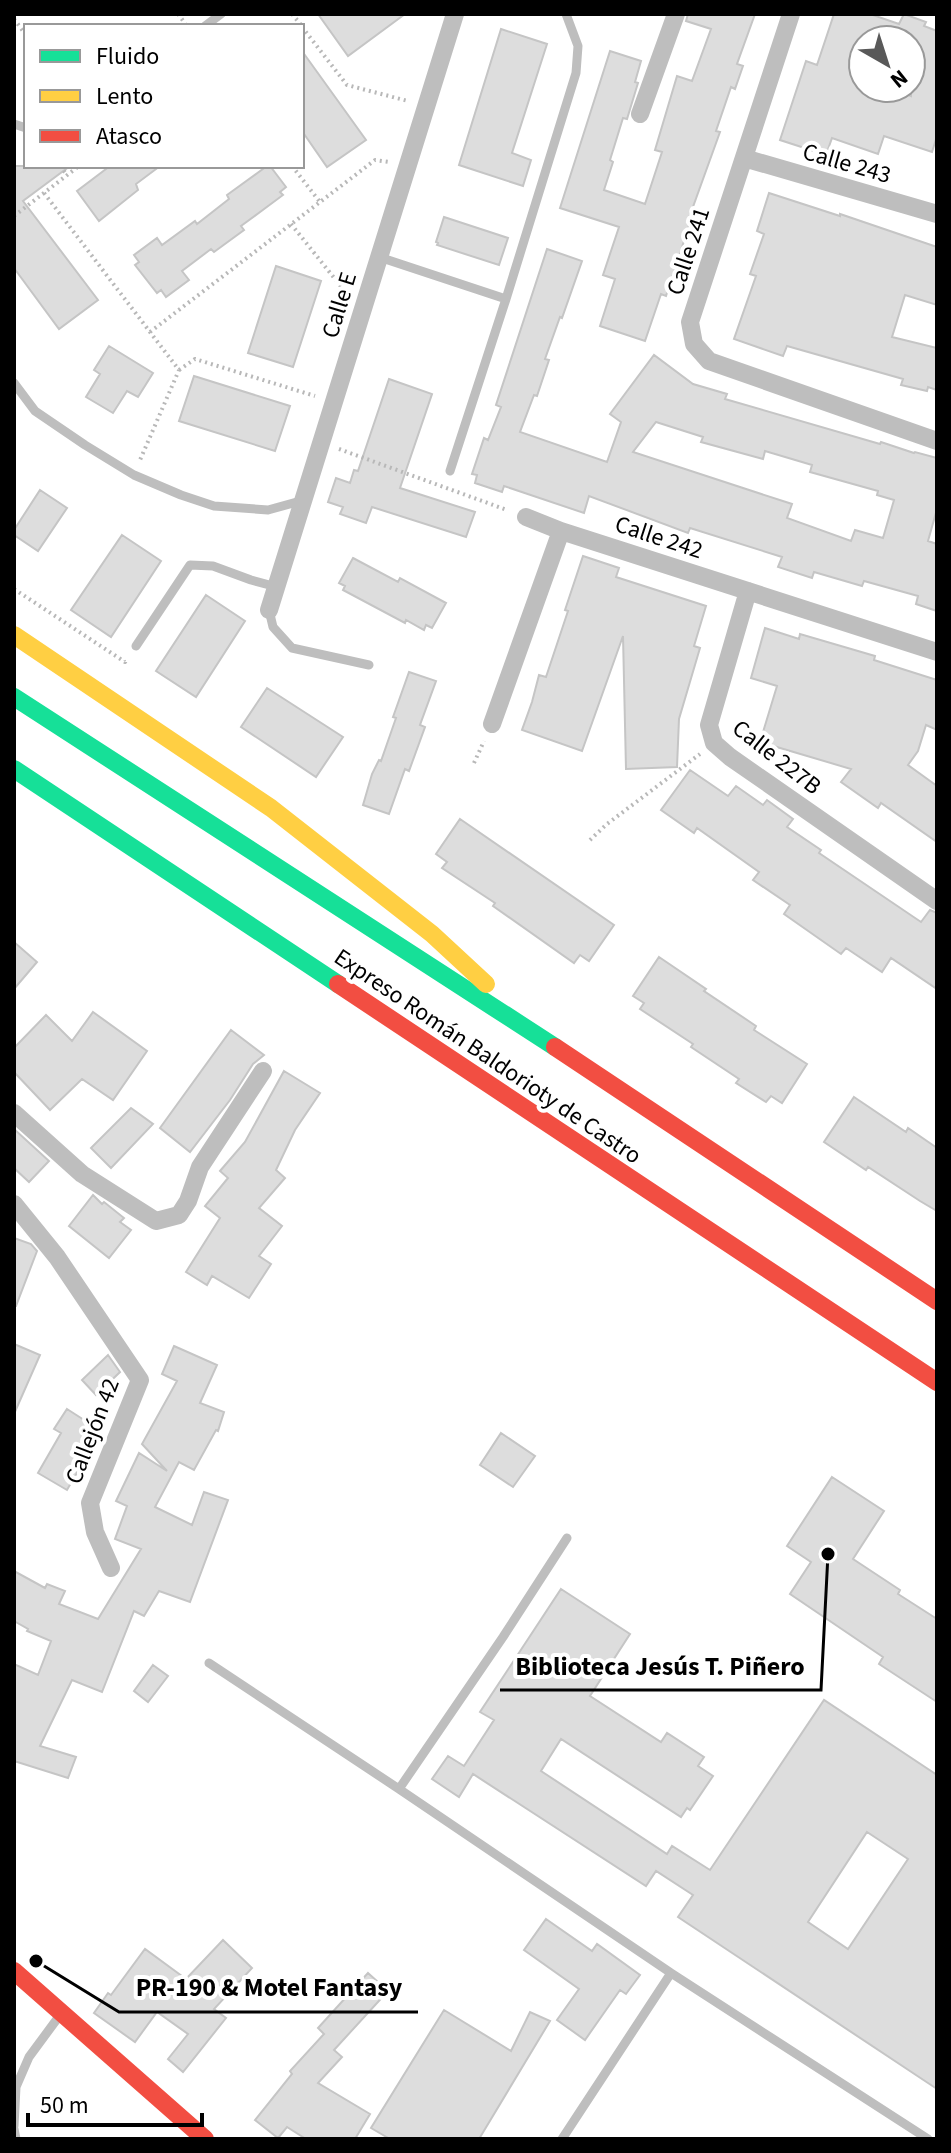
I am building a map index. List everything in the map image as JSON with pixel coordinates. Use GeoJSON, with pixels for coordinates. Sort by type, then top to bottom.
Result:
{"type":"FeatureCollection","features":[{"type":"Feature","properties":{"kind":"main road"},"geometry":{"type":"LineString","coordinates":[[14,635],[271,808],[432,934],[547,1041]]}},
{"type":"Feature","properties":{"kind":"main road","name":"Expreso Román Baldorioty de Castro"},"geometry":{"type":"LineString","coordinates":[[14,697],[547,1041],[937,1301]]}},
{"type":"Feature","properties":{"kind":"main road","name":"Expreso Román Baldorioty de Castro"},"geometry":{"type":"LineString","coordinates":[[14,769],[937,1382]]}},
{"type":"Feature","properties":{"kind":"main road"},"geometry":{"type":"LineString","coordinates":[[14,1971],[205,2139]]}},
{"type":"Feature","properties":{"kind":"street","name":"Calle E"},"geometry":{"type":"LineString","coordinates":[[269,610],[455,14]]}},
{"type":"Feature","properties":{"kind":"street"},"geometry":{"type":"LineString","coordinates":[[640,114],[676,14]]}},
{"type":"Feature","properties":{"kind":"street","name":"Calle 241"},"geometry":{"type":"LineString","coordinates":[[791,14],[690,322],[694,344],[709,361],[937,441]]}},
{"type":"Feature","properties":{"kind":"street","name":"Calle 243"},"geometry":{"type":"LineString","coordinates":[[744,158],[937,214]]}},
{"type":"Feature","properties":{"kind":"street","name":"Calle 242"},"geometry":{"type":"LineString","coordinates":[[526,517],[937,652]]}},
{"type":"Feature","properties":{"kind":"street"},"geometry":{"type":"LineString","coordinates":[[492,724],[561,531]]}},
{"type":"Feature","properties":{"kind":"street","name":"Calle 227B"},"geometry":{"type":"LineString","coordinates":[[748,591],[709,725],[714,743],[937,901]]}},
{"type":"Feature","properties":{"kind":"street"},"geometry":{"type":"LineString","coordinates":[[14,1113],[82,1174],[156,1221],[179,1215],[188,1201],[200,1167],[263,1071]]}},
{"type":"Feature","properties":{"kind":"street","name":"Callejón 42"},"geometry":{"type":"LineString","coordinates":[[14,1204],[57,1257],[140,1380],[90,1503],[95,1532],[111,1568]]}},
{"type":"Feature","properties":{"kind":"lane"},"geometry":{"type":"LineString","coordinates":[[450,471],[576,73],[578,46],[566,14]]}},
{"type":"Feature","properties":{"kind":"lane"},"geometry":{"type":"LineString","coordinates":[[379,257],[506,299]]}},
{"type":"Feature","properties":{"kind":"lane"},"geometry":{"type":"LineString","coordinates":[[14,383],[35,411],[85,445],[134,475],[181,495],[214,506],[268,510],[304,500]]}},
{"type":"Feature","properties":{"kind":"lane"},"geometry":{"type":"LineString","coordinates":[[136,646],[190,565],[213,566],[277,587]]}},
{"type":"Feature","properties":{"kind":"lane"},"geometry":{"type":"LineString","coordinates":[[269,610],[273,627],[292,648],[369,665]]}},
{"type":"Feature","properties":{"kind":"lane"},"geometry":{"type":"LineString","coordinates":[[399,1789],[567,1538]]}},
{"type":"Feature","properties":{"kind":"lane"},"geometry":{"type":"LineString","coordinates":[[209,1663],[671,1973],[928,2139]]}},
{"type":"Feature","properties":{"kind":"lane"},"geometry":{"type":"LineString","coordinates":[[562,2139],[671,1973]]}},
{"type":"Feature","properties":{"kind":"lane"},"geometry":{"type":"LineString","coordinates":[[16,2139],[16,2087],[29,2057],[62,2013]]}},
{"type":"Feature","properties":{"kind":"path"},"geometry":{"type":"LineString","coordinates":[[304,29],[347,85],[426,105]]}},
{"type":"Feature","properties":{"kind":"path"},"geometry":{"type":"LineString","coordinates":[[150,332],[375,160],[408,165]]}},
{"type":"Feature","properties":{"kind":"path"},"geometry":{"type":"LineString","coordinates":[[62,168],[67,175]]}},
{"type":"Feature","properties":{"kind":"path"},"geometry":{"type":"LineString","coordinates":[[14,216],[76,168]]}},
{"type":"Feature","properties":{"kind":"path"},"geometry":{"type":"LineString","coordinates":[[294,168],[320,202]]}},
{"type":"Feature","properties":{"kind":"path"},"geometry":{"type":"LineString","coordinates":[[44,193],[179,370]]}},
{"type":"Feature","properties":{"kind":"path"},"geometry":{"type":"LineString","coordinates":[[291,224],[349,296],[365,302]]}},
{"type":"Feature","properties":{"kind":"path"},"geometry":{"type":"LineString","coordinates":[[134,475],[179,370],[195,359],[334,402]]}},
{"type":"Feature","properties":{"kind":"path"},"geometry":{"type":"LineString","coordinates":[[322,442],[526,517]]}},
{"type":"Feature","properties":{"kind":"path"},"geometry":{"type":"LineString","coordinates":[[14,589],[125,662],[136,646]]}},
{"type":"Feature","properties":{"kind":"path"},"geometry":{"type":"LineString","coordinates":[[590,840],[714,743]]}},
{"type":"Feature","properties":{"kind":"building"},"geometry":{"type":"Polygon","coordinates":[[[318,14],[405,14],[348,56],[318,14]]]}},
{"type":"Feature","properties":{"kind":"building"},"geometry":{"type":"Polygon","coordinates":[[[688,14],[755,14],[737,64],[743,66],[735,89],[731,87],[716,131],[720,132],[689,218],[666,296],[661,294],[645,341],[600,326],[615,279],[603,275],[619,227],[560,208],[610,51],[641,61],[635,82],[638,83],[627,119],[623,118],[604,190],[645,204],[662,152],[655,150],[677,76],[692,81],[711,29],[686,21],[688,14]]]}},
{"type":"Feature","properties":{"kind":"building"},"geometry":{"type":"Polygon","coordinates":[[[834,14],[870,14],[899,24],[847,24],[847,104],[927,104],[927,27],[937,31],[937,136],[932,152],[884,136],[878,154],[832,138],[826,155],[780,140],[806,61],[817,65],[834,14]]]}},
{"type":"Feature","properties":{"kind":"building"},"geometry":{"type":"Polygon","coordinates":[[[904,14],[925,24],[899,24],[904,14]]]}},
{"type":"Feature","properties":{"kind":"building"},"geometry":{"type":"Polygon","coordinates":[[[501,29],[547,44],[512,153],[531,160],[523,186],[459,165],[501,29]]]}},
{"type":"Feature","properties":{"kind":"building"},"geometry":{"type":"Polygon","coordinates":[[[304,54],[366,140],[327,167],[304,134],[304,54]]]}},
{"type":"Feature","properties":{"kind":"building"},"geometry":{"type":"Polygon","coordinates":[[[14,166],[67,168],[23,201],[98,300],[59,329],[14,268],[14,166]]]}},
{"type":"Feature","properties":{"kind":"building"},"geometry":{"type":"Polygon","coordinates":[[[107,168],[157,168],[136,184],[138,190],[99,221],[77,191],[107,168]]]}},
{"type":"Feature","properties":{"kind":"building"},"geometry":{"type":"Polygon","coordinates":[[[264,168],[272,168],[286,187],[280,192],[283,195],[241,226],[244,230],[182,271],[189,280],[166,297],[161,290],[157,293],[135,265],[139,262],[134,255],[157,238],[162,245],[195,221],[197,224],[229,199],[227,195],[264,168]]]}},
{"type":"Feature","properties":{"kind":"building"},"geometry":{"type":"Polygon","coordinates":[[[769,193],[937,247],[937,305],[905,295],[892,337],[937,348],[937,390],[901,385],[903,379],[787,346],[783,356],[734,339],[756,276],[750,274],[764,234],[757,231],[769,193]]]}},
{"type":"Feature","properties":{"kind":"building"},"geometry":{"type":"Polygon","coordinates":[[[444,217],[508,238],[499,265],[437,245],[444,217]]]}},
{"type":"Feature","properties":{"kind":"building"},"geometry":{"type":"Polygon","coordinates":[[[547,249],[582,261],[545,359],[549,360],[537,396],[534,395],[520,432],[607,462],[621,422],[610,414],[654,355],[693,384],[727,394],[725,399],[937,458],[937,509],[928,541],[937,544],[937,611],[916,604],[918,596],[864,581],[862,586],[814,572],[812,578],[778,567],[782,557],[690,528],[688,533],[589,496],[584,513],[504,486],[502,492],[475,483],[477,475],[472,474],[484,438],[488,440],[501,407],[496,405],[547,249]],[[656,422],[633,452],[792,504],[787,518],[851,541],[855,530],[883,538],[894,500],[877,495],[878,491],[810,472],[812,465],[765,451],[763,459],[701,442],[703,437],[656,422]]]}},
{"type":"Feature","properties":{"kind":"building"},"geometry":{"type":"Polygon","coordinates":[[[276,266],[321,281],[293,367],[248,353],[276,266]]]}},
{"type":"Feature","properties":{"kind":"building"},"geometry":{"type":"Polygon","coordinates":[[[109,346],[153,373],[138,397],[127,391],[113,413],[86,397],[100,374],[94,370],[109,346]]]}},
{"type":"Feature","properties":{"kind":"building"},"geometry":{"type":"Polygon","coordinates":[[[194,376],[290,406],[275,451],[179,421],[194,376]]]}},
{"type":"Feature","properties":{"kind":"building"},"geometry":{"type":"Polygon","coordinates":[[[389,379],[432,394],[400,488],[475,512],[466,537],[372,507],[366,523],[340,514],[343,507],[328,502],[336,478],[350,483],[354,470],[358,471],[389,379]]]}},
{"type":"Feature","properties":{"kind":"building"},"geometry":{"type":"Polygon","coordinates":[[[40,490],[67,508],[38,551],[14,535],[14,530],[40,490]]]}},
{"type":"Feature","properties":{"kind":"building"},"geometry":{"type":"Polygon","coordinates":[[[122,535],[161,561],[111,637],[71,610],[122,535]]]}},
{"type":"Feature","properties":{"kind":"building"},"geometry":{"type":"Polygon","coordinates":[[[583,556],[619,568],[616,577],[706,606],[694,646],[700,648],[679,719],[677,767],[626,769],[623,636],[582,751],[522,730],[539,675],[546,677],[583,556]]]}},
{"type":"Feature","properties":{"kind":"building"},"geometry":{"type":"Polygon","coordinates":[[[353,558],[398,582],[400,578],[446,603],[432,628],[426,625],[424,630],[406,620],[405,623],[343,590],[345,586],[339,583],[353,558]]]}},
{"type":"Feature","properties":{"kind":"building"},"geometry":{"type":"Polygon","coordinates":[[[206,595],[245,621],[196,697],[156,671],[206,595]]]}},
{"type":"Feature","properties":{"kind":"building"},"geometry":{"type":"Polygon","coordinates":[[[765,628],[799,639],[800,634],[875,656],[874,660],[937,680],[937,730],[926,725],[918,751],[908,765],[937,786],[937,842],[881,803],[878,808],[841,782],[851,769],[760,742],[777,686],[751,678],[765,628]]]}},
{"type":"Feature","properties":{"kind":"building"},"geometry":{"type":"Polygon","coordinates":[[[409,672],[436,681],[420,725],[425,727],[409,771],[405,769],[389,814],[363,805],[372,774],[381,761],[396,718],[393,717],[409,672]]]}},
{"type":"Feature","properties":{"kind":"building"},"geometry":{"type":"Polygon","coordinates":[[[267,688],[343,737],[316,777],[241,727],[267,688]]]}},
{"type":"Feature","properties":{"kind":"building"},"geometry":{"type":"Polygon","coordinates":[[[690,770],[728,796],[736,786],[763,805],[767,800],[793,819],[787,827],[821,850],[819,853],[921,922],[930,910],[937,913],[937,989],[891,958],[882,972],[846,948],[841,954],[784,914],[790,905],[753,880],[759,872],[697,828],[694,833],[661,810],[690,770]]]}},
{"type":"Feature","properties":{"kind":"building"},"geometry":{"type":"Polygon","coordinates":[[[460,819],[614,925],[589,961],[580,955],[574,963],[493,906],[495,903],[442,868],[447,862],[436,854],[460,819]]]}},
{"type":"Feature","properties":{"kind":"building"},"geometry":{"type":"Polygon","coordinates":[[[14,942],[37,962],[14,989],[14,942]]]}},
{"type":"Feature","properties":{"kind":"building"},"geometry":{"type":"Polygon","coordinates":[[[659,957],[756,1026],[754,1030],[807,1064],[782,1103],[771,1096],[766,1102],[736,1083],[739,1079],[640,1009],[644,1003],[633,996],[659,957]]]}},
{"type":"Feature","properties":{"kind":"building"},"geometry":{"type":"Polygon","coordinates":[[[93,1012],[147,1051],[113,1100],[82,1079],[50,1110],[14,1072],[14,1048],[46,1015],[72,1041],[93,1012]]]}},
{"type":"Feature","properties":{"kind":"building"},"geometry":{"type":"Polygon","coordinates":[[[231,1030],[264,1055],[253,1064],[190,1152],[160,1128],[231,1030]]]}},
{"type":"Feature","properties":{"kind":"building"},"geometry":{"type":"Polygon","coordinates":[[[284,1071],[320,1093],[295,1130],[276,1170],[285,1178],[259,1208],[282,1226],[259,1256],[271,1264],[249,1298],[212,1276],[207,1285],[186,1272],[220,1218],[205,1206],[228,1178],[220,1171],[245,1142],[284,1071]]]}},
{"type":"Feature","properties":{"kind":"building"},"geometry":{"type":"Polygon","coordinates":[[[854,1097],[906,1132],[908,1128],[937,1148],[937,1211],[824,1142],[854,1097]]]}},
{"type":"Feature","properties":{"kind":"building"},"geometry":{"type":"Polygon","coordinates":[[[131,1108],[153,1124],[111,1168],[91,1148],[131,1108]]]}},
{"type":"Feature","properties":{"kind":"building"},"geometry":{"type":"Polygon","coordinates":[[[14,1129],[49,1161],[29,1182],[14,1168],[14,1129]]]}},
{"type":"Feature","properties":{"kind":"building"},"geometry":{"type":"Polygon","coordinates":[[[93,1195],[124,1218],[120,1222],[131,1230],[109,1258],[69,1226],[93,1195]]]}},
{"type":"Feature","properties":{"kind":"building"},"geometry":{"type":"Polygon","coordinates":[[[14,1238],[31,1244],[37,1251],[16,1306],[14,1306],[14,1238]]]}},
{"type":"Feature","properties":{"kind":"building"},"geometry":{"type":"Polygon","coordinates":[[[14,1344],[40,1355],[14,1414],[14,1344]]]}},
{"type":"Feature","properties":{"kind":"building"},"geometry":{"type":"Polygon","coordinates":[[[174,1346],[217,1365],[200,1403],[224,1412],[218,1431],[194,1470],[179,1462],[155,1507],[192,1525],[204,1492],[228,1500],[190,1602],[159,1591],[144,1616],[134,1611],[102,1692],[72,1680],[40,1746],[76,1757],[68,1778],[14,1761],[14,1664],[38,1675],[51,1641],[27,1631],[14,1621],[14,1571],[45,1588],[47,1584],[65,1591],[59,1604],[98,1619],[141,1549],[115,1539],[127,1506],[116,1501],[139,1453],[167,1471],[142,1444],[177,1381],[162,1374],[174,1346]]]}},
{"type":"Feature","properties":{"kind":"building"},"geometry":{"type":"Polygon","coordinates":[[[108,1355],[120,1372],[96,1395],[82,1380],[108,1355]]]}},
{"type":"Feature","properties":{"kind":"building"},"geometry":{"type":"Polygon","coordinates":[[[67,1409],[95,1427],[75,1460],[82,1464],[67,1490],[38,1473],[61,1433],[54,1429],[67,1409]]]}},
{"type":"Feature","properties":{"kind":"building"},"geometry":{"type":"Polygon","coordinates":[[[501,1433],[535,1456],[513,1487],[480,1465],[501,1433]]]}},
{"type":"Feature","properties":{"kind":"building"},"geometry":{"type":"Polygon","coordinates":[[[832,1477],[884,1511],[853,1559],[937,1619],[937,1702],[879,1664],[883,1657],[790,1594],[811,1562],[787,1546],[832,1477]]]}},
{"type":"Feature","properties":{"kind":"building"},"geometry":{"type":"Polygon","coordinates":[[[561,1589],[630,1634],[590,1696],[661,1742],[667,1733],[704,1757],[698,1766],[713,1776],[690,1810],[687,1808],[681,1817],[561,1739],[541,1771],[667,1854],[672,1846],[710,1870],[824,1700],[937,1775],[937,2089],[678,1917],[693,1895],[656,1871],[646,1886],[473,1774],[459,1797],[432,1779],[448,1756],[464,1766],[494,1720],[480,1712],[561,1589]],[[867,1832],[808,1922],[848,1949],[908,1859],[867,1832]]]}},
{"type":"Feature","properties":{"kind":"building"},"geometry":{"type":"Polygon","coordinates":[[[153,1665],[168,1676],[148,1702],[134,1691],[153,1665]]]}},
{"type":"Feature","properties":{"kind":"building"},"geometry":{"type":"Polygon","coordinates":[[[546,1919],[592,1951],[597,1944],[640,1975],[626,1994],[620,1990],[585,2040],[557,2020],[579,1989],[524,1950],[546,1919]]]}},
{"type":"Feature","properties":{"kind":"building"},"geometry":{"type":"Polygon","coordinates":[[[223,1940],[252,1968],[214,2009],[226,2018],[183,2072],[168,2059],[188,2034],[157,2012],[135,2042],[94,2013],[145,1949],[186,1979],[223,1940]]]}},
{"type":"Feature","properties":{"kind":"building"},"geometry":{"type":"Polygon","coordinates":[[[368,1973],[388,1991],[334,2050],[342,2057],[318,2083],[370,2114],[355,2139],[306,2139],[287,2127],[278,2138],[255,2120],[292,2074],[290,2071],[324,2034],[318,2028],[368,1973]]]}},
{"type":"Feature","properties":{"kind":"building"},"geometry":{"type":"Polygon","coordinates":[[[444,2010],[511,2051],[530,2012],[550,2021],[479,2139],[390,2139],[371,2128],[444,2010]]]}},
{"type":"Feature","properties":{"kind":"traffic: fast"},"geometry":{"type":"LineString","coordinates":[[14,697],[555,1047]]}},
{"type":"Feature","properties":{"kind":"traffic: fast"},"geometry":{"type":"LineString","coordinates":[[14,769],[338,984]]}},
{"type":"Feature","properties":{"kind":"traffic: slow"},"geometry":{"type":"LineString","coordinates":[[14,635],[271,808],[432,934],[486,984]]}},
{"type":"Feature","properties":{"kind":"traffic: jam"},"geometry":{"type":"LineString","coordinates":[[338,984],[937,1382]]}},
{"type":"Feature","properties":{"kind":"traffic: jam"},"geometry":{"type":"LineString","coordinates":[[555,1047],[937,1301]]}},
{"type":"Feature","properties":{"kind":"traffic: jam"},"geometry":{"type":"LineString","coordinates":[[14,1971],[205,2139]]}},
{"type":"Feature","properties":{"kind":"place","name":"Biblioteca Jesús T. Piñero"},"geometry":{"type":"Point","coordinates":[828,1554]}},
{"type":"Feature","properties":{"kind":"place","name":"PR-190 & Motel Fantasy"},"geometry":{"type":"Point","coordinates":[36,1961]}}]}
